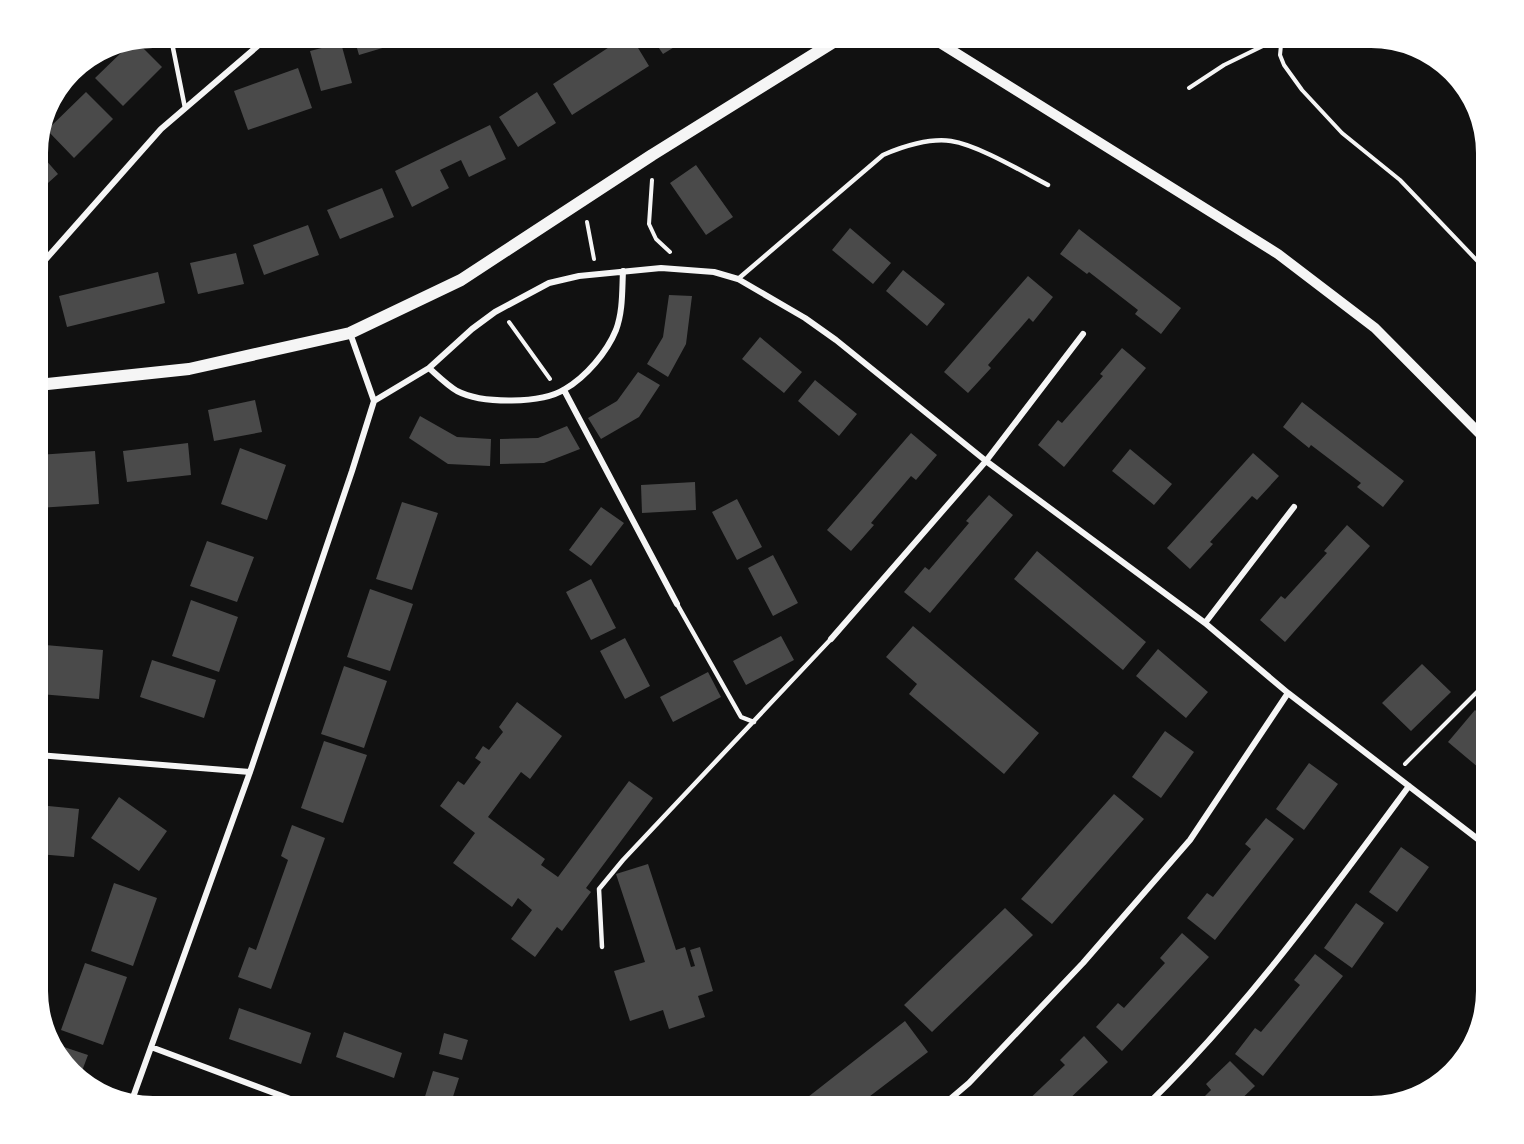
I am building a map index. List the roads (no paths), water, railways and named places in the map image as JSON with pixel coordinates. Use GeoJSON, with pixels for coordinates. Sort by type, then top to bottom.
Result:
{"type":"FeatureCollection","features":[{"type":"Feature","properties":{"kind":"main road"},"geometry":{"type":"LineString","coordinates":[[48,385],[189,369],[350,333],[461,280],[652,155],[824,48]]}},
{"type":"Feature","properties":{"kind":"street"},"geometry":{"type":"LineString","coordinates":[[48,257],[160,129],[255,48]]}},
{"type":"Feature","properties":{"kind":"street"},"geometry":{"type":"LineString","coordinates":[[948,48],[1278,254],[1375,328],[1476,430]]}},
{"type":"Feature","properties":{"kind":"street"},"geometry":{"type":"LineString","coordinates":[[374,401],[429,368],[472,329],[500,309],[549,283],[579,276],[661,268],[714,272],[738,279],[787,307],[836,340],[986,461],[1205,623],[1288,693],[1476,838]]}},
{"type":"Feature","properties":{"kind":"street"},"geometry":{"type":"LineString","coordinates":[[429,368],[458,392],[479,399],[510,401],[539,398],[562,391],[586,372],[605,350],[615,332],[622,311],[623,271]]}},
{"type":"Feature","properties":{"kind":"street"},"geometry":{"type":"LineString","coordinates":[[134,1094],[250,772],[374,401],[350,333]]}},
{"type":"Feature","properties":{"kind":"street"},"geometry":{"type":"LineString","coordinates":[[831,639],[986,461],[1083,334]]}},
{"type":"Feature","properties":{"kind":"street"},"geometry":{"type":"LineString","coordinates":[[562,391],[677,604]]}},
{"type":"Feature","properties":{"kind":"street"},"geometry":{"type":"LineString","coordinates":[[1205,623],[1294,507]]}},
{"type":"Feature","properties":{"kind":"street"},"geometry":{"type":"LineString","coordinates":[[954,1096],[1083,963],[1190,840],[1288,693]]}},
{"type":"Feature","properties":{"kind":"street"},"geometry":{"type":"LineString","coordinates":[[48,756],[250,772]]}},
{"type":"Feature","properties":{"kind":"street"},"geometry":{"type":"LineString","coordinates":[[1156,1096],[1223,1024],[1300,932],[1409,786]]}},
{"type":"Feature","properties":{"kind":"street"},"geometry":{"type":"LineString","coordinates":[[151,1047],[280,1096]]}},
{"type":"Feature","properties":{"kind":"lane"},"geometry":{"type":"LineString","coordinates":[[173,48],[185,108]]}},
{"type":"Feature","properties":{"kind":"lane"},"geometry":{"type":"LineString","coordinates":[[738,279],[883,155],[896,149],[949,141],[968,145],[1048,185]]}},
{"type":"Feature","properties":{"kind":"lane"},"geometry":{"type":"LineString","coordinates":[[677,604],[741,717],[754,722]]}},
{"type":"Feature","properties":{"kind":"lane"},"geometry":{"type":"LineString","coordinates":[[602,947],[599,890],[623,860],[831,639]]}}]}
